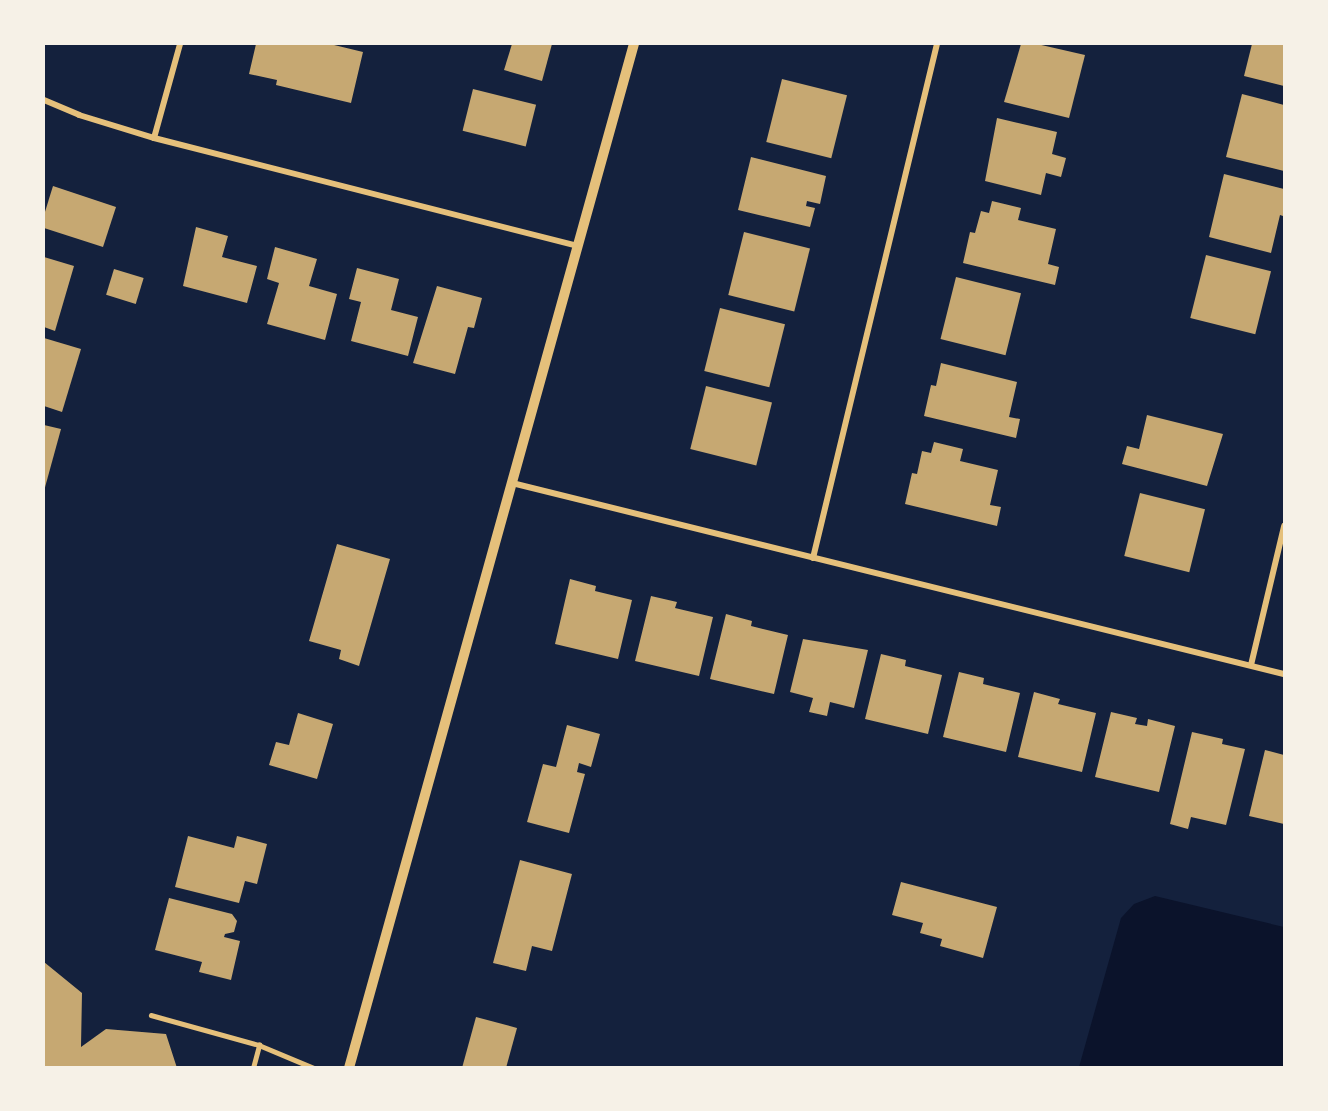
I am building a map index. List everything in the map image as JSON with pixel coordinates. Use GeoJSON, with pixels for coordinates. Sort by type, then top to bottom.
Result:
{"type":"FeatureCollection","features":[{"type":"Feature","properties":{"kind":"street"},"geometry":{"type":"LineString","coordinates":[[154,138],[180,44]]}},
{"type":"Feature","properties":{"kind":"street"},"geometry":{"type":"LineString","coordinates":[[349,1068],[634,44]]}},
{"type":"Feature","properties":{"kind":"street"},"geometry":{"type":"LineString","coordinates":[[813,558],[938,44]]}},
{"type":"Feature","properties":{"kind":"street"},"geometry":{"type":"LineString","coordinates":[[44,100],[79,115],[154,138],[578,246]]}},
{"type":"Feature","properties":{"kind":"street"},"geometry":{"type":"LineString","coordinates":[[512,483],[1284,674]]}},
{"type":"Feature","properties":{"kind":"street"},"geometry":{"type":"LineString","coordinates":[[1251,665],[1284,526]]}},
{"type":"Feature","properties":{"kind":"lane"},"geometry":{"type":"LineString","coordinates":[[151,1015],[259,1045],[314,1068]]}},
{"type":"Feature","properties":{"kind":"lane"},"geometry":{"type":"LineString","coordinates":[[253,1068],[259,1045]]}},
{"type":"Feature","properties":{"kind":"water"},"geometry":{"type":"Polygon","coordinates":[[[1155,896],[1284,927],[1284,1067],[1079,1067],[1121,918],[1134,904],[1155,896]]]}},
{"type":"Feature","properties":{"kind":"building"},"geometry":{"type":"Polygon","coordinates":[[[256,44],[330,44],[363,52],[351,103],[276,85],[277,80],[249,74],[256,44]]]}},
{"type":"Feature","properties":{"kind":"building"},"geometry":{"type":"Polygon","coordinates":[[[512,44],[552,44],[542,81],[504,70],[512,44]]]}},
{"type":"Feature","properties":{"kind":"building"},"geometry":{"type":"Polygon","coordinates":[[[1021,44],[1037,44],[1085,55],[1069,118],[1004,102],[1021,44]]]}},
{"type":"Feature","properties":{"kind":"building"},"geometry":{"type":"Polygon","coordinates":[[[1252,44],[1284,44],[1284,86],[1244,76],[1252,44]]]}},
{"type":"Feature","properties":{"kind":"building"},"geometry":{"type":"Polygon","coordinates":[[[782,79],[847,95],[831,158],[766,142],[782,79]]]}},
{"type":"Feature","properties":{"kind":"building"},"geometry":{"type":"Polygon","coordinates":[[[473,89],[536,105],[526,146],[463,131],[473,89]]]}},
{"type":"Feature","properties":{"kind":"building"},"geometry":{"type":"Polygon","coordinates":[[[1242,94],[1284,105],[1284,171],[1226,157],[1242,94]]]}},
{"type":"Feature","properties":{"kind":"building"},"geometry":{"type":"Polygon","coordinates":[[[997,118],[1057,132],[1052,154],[1066,158],[1061,177],[1046,173],[1041,195],[985,181],[997,118]]]}},
{"type":"Feature","properties":{"kind":"building"},"geometry":{"type":"Polygon","coordinates":[[[751,157],[826,176],[820,204],[807,201],[806,206],[815,208],[810,227],[738,210],[751,157]]]}},
{"type":"Feature","properties":{"kind":"building"},"geometry":{"type":"Polygon","coordinates":[[[1224,174],[1284,189],[1283,216],[1280,215],[1271,253],[1209,237],[1224,174]]]}},
{"type":"Feature","properties":{"kind":"building"},"geometry":{"type":"Polygon","coordinates":[[[53,186],[116,207],[103,247],[44,228],[44,215],[53,186]]]}},
{"type":"Feature","properties":{"kind":"building"},"geometry":{"type":"Polygon","coordinates":[[[992,201],[1021,208],[1018,220],[1056,229],[1048,264],[1059,267],[1055,285],[963,263],[970,232],[975,233],[981,211],[989,213],[992,201]]]}},
{"type":"Feature","properties":{"kind":"building"},"geometry":{"type":"Polygon","coordinates":[[[196,227],[228,236],[222,257],[257,266],[247,303],[183,286],[196,227]]]}},
{"type":"Feature","properties":{"kind":"building"},"geometry":{"type":"Polygon","coordinates":[[[744,232],[810,248],[794,312],[728,295],[744,232]]]}},
{"type":"Feature","properties":{"kind":"building"},"geometry":{"type":"Polygon","coordinates":[[[275,247],[317,259],[309,286],[337,294],[325,340],[267,324],[279,283],[267,279],[275,247]]]}},
{"type":"Feature","properties":{"kind":"building"},"geometry":{"type":"Polygon","coordinates":[[[1206,255],[1271,271],[1255,334],[1190,318],[1206,255]]]}},
{"type":"Feature","properties":{"kind":"building"},"geometry":{"type":"Polygon","coordinates":[[[44,257],[74,266],[55,331],[44,327],[44,257]]]}},
{"type":"Feature","properties":{"kind":"building"},"geometry":{"type":"Polygon","coordinates":[[[357,268],[399,279],[391,310],[418,317],[408,356],[351,341],[361,302],[349,299],[357,268]]]}},
{"type":"Feature","properties":{"kind":"building"},"geometry":{"type":"Polygon","coordinates":[[[114,269],[144,278],[136,304],[106,295],[114,269]]]}},
{"type":"Feature","properties":{"kind":"building"},"geometry":{"type":"Polygon","coordinates":[[[956,277],[1021,293],[1006,355],[941,339],[956,277]]]}},
{"type":"Feature","properties":{"kind":"building"},"geometry":{"type":"Polygon","coordinates":[[[437,286],[482,298],[474,328],[468,327],[455,374],[413,363],[437,286]]]}},
{"type":"Feature","properties":{"kind":"building"},"geometry":{"type":"Polygon","coordinates":[[[720,308],[785,324],[769,387],[704,371],[720,308]]]}},
{"type":"Feature","properties":{"kind":"building"},"geometry":{"type":"Polygon","coordinates":[[[44,338],[81,349],[62,412],[44,406],[44,338]]]}},
{"type":"Feature","properties":{"kind":"building"},"geometry":{"type":"Polygon","coordinates":[[[941,363],[1017,382],[1009,417],[1020,419],[1016,438],[924,416],[931,385],[936,386],[941,363]]]}},
{"type":"Feature","properties":{"kind":"building"},"geometry":{"type":"Polygon","coordinates":[[[706,386],[772,402],[756,466],[690,449],[706,386]]]}},
{"type":"Feature","properties":{"kind":"building"},"geometry":{"type":"Polygon","coordinates":[[[1147,415],[1223,434],[1207,486],[1122,464],[1127,446],[1139,449],[1147,415]]]}},
{"type":"Feature","properties":{"kind":"building"},"geometry":{"type":"Polygon","coordinates":[[[44,425],[61,429],[44,491],[44,425]]]}},
{"type":"Feature","properties":{"kind":"building"},"geometry":{"type":"Polygon","coordinates":[[[934,442],[963,449],[960,461],[998,470],[990,505],[1001,507],[997,526],[905,504],[912,473],[917,474],[922,451],[931,453],[934,442]]]}},
{"type":"Feature","properties":{"kind":"building"},"geometry":{"type":"Polygon","coordinates":[[[1140,493],[1205,509],[1189,572],[1124,556],[1140,493]]]}},
{"type":"Feature","properties":{"kind":"building"},"geometry":{"type":"Polygon","coordinates":[[[337,544],[390,559],[359,666],[339,659],[341,650],[309,641],[337,544]]]}},
{"type":"Feature","properties":{"kind":"building"},"geometry":{"type":"Polygon","coordinates":[[[570,579],[596,586],[595,591],[632,600],[618,659],[555,644],[570,579]]]}},
{"type":"Feature","properties":{"kind":"building"},"geometry":{"type":"Polygon","coordinates":[[[651,596],[677,602],[675,608],[713,617],[699,676],[635,661],[651,596]]]}},
{"type":"Feature","properties":{"kind":"building"},"geometry":{"type":"Polygon","coordinates":[[[726,614],[752,621],[751,626],[788,635],[774,694],[710,679],[726,614]]]}},
{"type":"Feature","properties":{"kind":"building"},"geometry":{"type":"Polygon","coordinates":[[[803,639],[868,650],[854,708],[830,702],[827,716],[809,712],[813,698],[790,692],[803,639]]]}},
{"type":"Feature","properties":{"kind":"building"},"geometry":{"type":"Polygon","coordinates":[[[881,654],[906,660],[905,666],[942,675],[928,734],[865,719],[881,654]]]}},
{"type":"Feature","properties":{"kind":"building"},"geometry":{"type":"Polygon","coordinates":[[[959,672],[984,678],[983,684],[1020,693],[1006,752],[943,737],[959,672]]]}},
{"type":"Feature","properties":{"kind":"building"},"geometry":{"type":"Polygon","coordinates":[[[1034,692],[1060,699],[1058,704],[1096,713],[1082,772],[1018,757],[1034,692]]]}},
{"type":"Feature","properties":{"kind":"building"},"geometry":{"type":"Polygon","coordinates":[[[1111,712],[1137,718],[1135,724],[1147,726],[1148,719],[1175,726],[1159,792],[1095,777],[1111,712]]]}},
{"type":"Feature","properties":{"kind":"building"},"geometry":{"type":"Polygon","coordinates":[[[298,713],[333,724],[317,779],[269,765],[276,742],[289,745],[298,713]]]}},
{"type":"Feature","properties":{"kind":"building"},"geometry":{"type":"Polygon","coordinates":[[[567,725],[600,734],[591,767],[579,763],[577,772],[585,774],[569,833],[527,822],[543,764],[556,767],[567,725]]]}},
{"type":"Feature","properties":{"kind":"building"},"geometry":{"type":"Polygon","coordinates":[[[1192,732],[1223,739],[1222,744],[1245,749],[1226,825],[1191,817],[1188,829],[1170,824],[1192,732]]]}},
{"type":"Feature","properties":{"kind":"building"},"geometry":{"type":"Polygon","coordinates":[[[1265,750],[1284,755],[1284,824],[1249,816],[1265,750]]]}},
{"type":"Feature","properties":{"kind":"building"},"geometry":{"type":"Polygon","coordinates":[[[188,836],[234,848],[237,836],[267,844],[257,884],[245,881],[239,903],[175,887],[188,836]]]}},
{"type":"Feature","properties":{"kind":"building"},"geometry":{"type":"Polygon","coordinates":[[[520,860],[572,874],[552,951],[532,946],[526,971],[493,963],[520,860]]]}},
{"type":"Feature","properties":{"kind":"building"},"geometry":{"type":"Polygon","coordinates":[[[901,882],[997,907],[983,958],[940,946],[942,939],[920,933],[923,923],[892,915],[901,882]]]}},
{"type":"Feature","properties":{"kind":"building"},"geometry":{"type":"Polygon","coordinates":[[[169,898],[232,914],[237,921],[234,932],[225,934],[224,937],[240,941],[231,980],[199,972],[202,962],[155,950],[169,898]]]}},
{"type":"Feature","properties":{"kind":"building"},"geometry":{"type":"Polygon","coordinates":[[[44,962],[82,993],[81,1047],[106,1029],[166,1034],[177,1068],[44,1068],[44,962]]]}},
{"type":"Feature","properties":{"kind":"building"},"geometry":{"type":"Polygon","coordinates":[[[476,1017],[517,1028],[506,1068],[462,1068],[476,1017]]]}}]}
